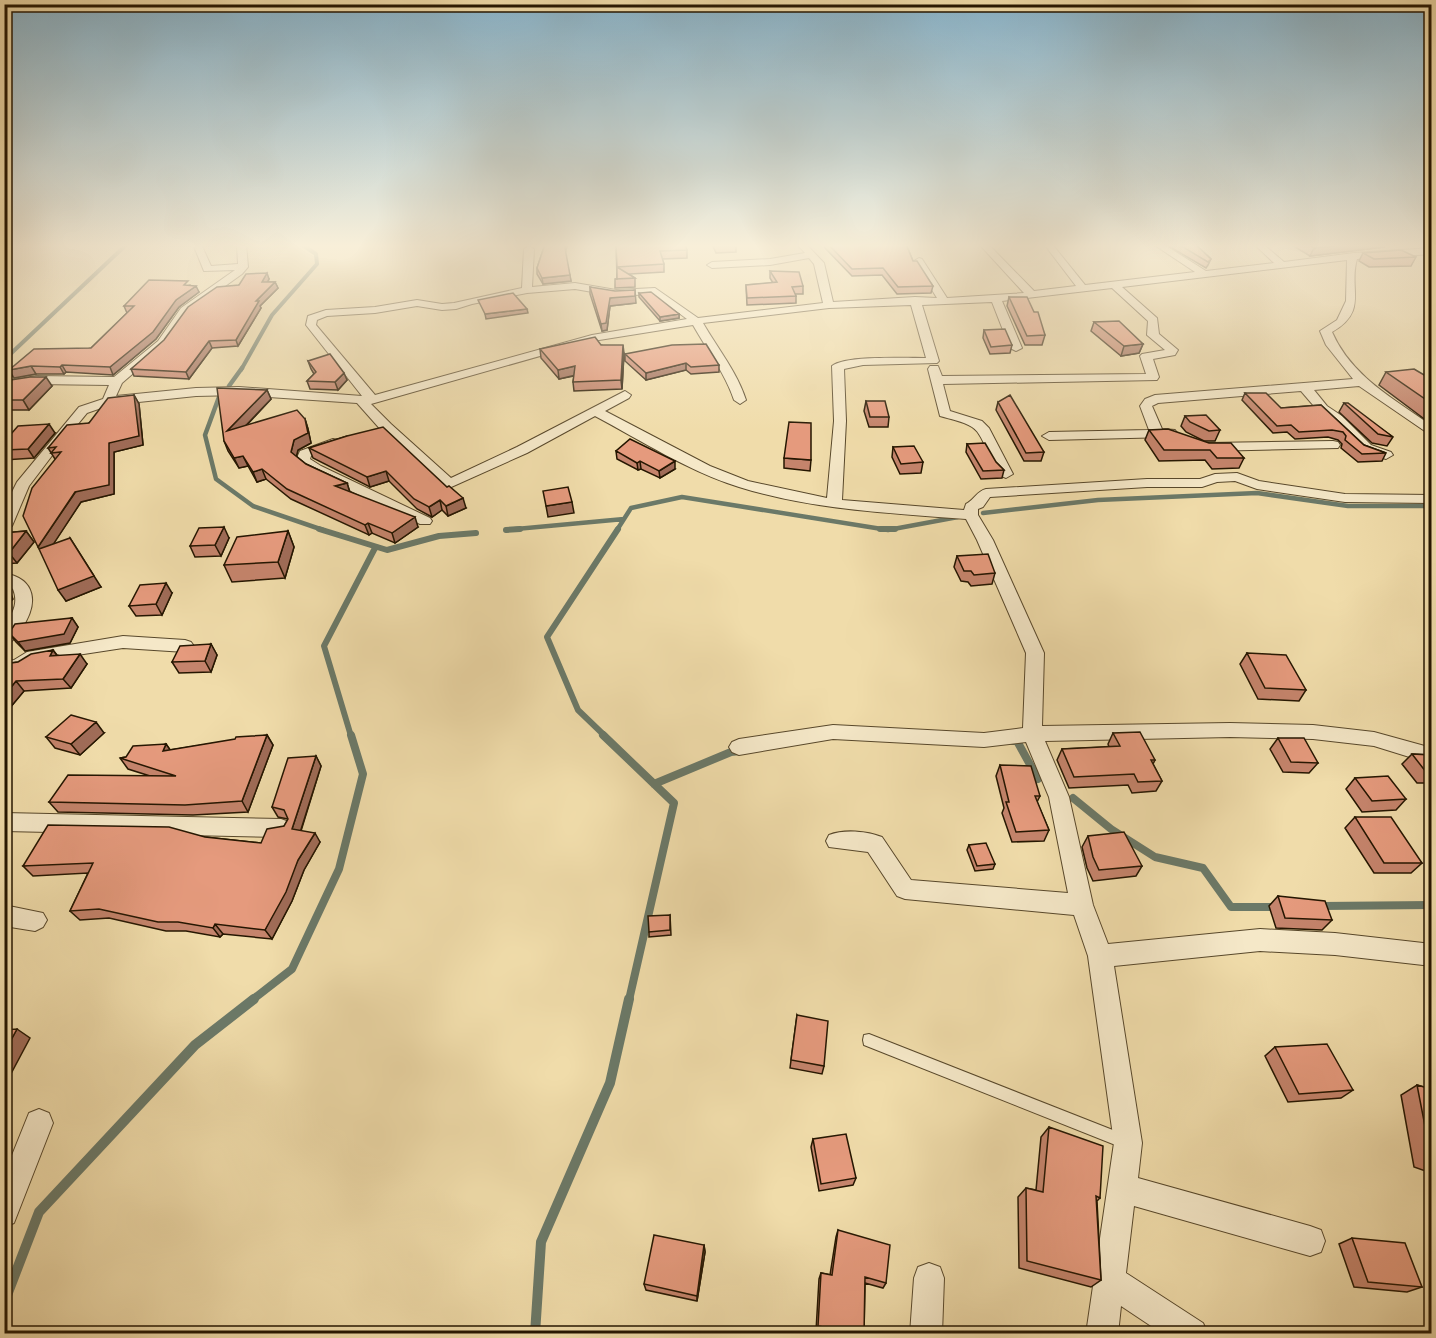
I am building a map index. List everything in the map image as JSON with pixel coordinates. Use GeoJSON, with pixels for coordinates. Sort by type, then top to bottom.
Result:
{"type":"FeatureCollection","features":[{"type":"Feature","properties":{"kind":"street"},"geometry":{"type":"LineString","coordinates":[[108,401],[117,381],[162,343],[190,306]]}},
{"type":"Feature","properties":{"kind":"street"},"geometry":{"type":"LineString","coordinates":[[396,306],[326,313],[312,318],[311,324],[386,427],[448,484],[522,450],[625,394]]}},
{"type":"Feature","properties":{"kind":"street"},"geometry":{"type":"LineString","coordinates":[[676,306],[696,321],[718,360],[734,379],[740,400]]}},
{"type":"Feature","properties":{"kind":"street"},"geometry":{"type":"LineString","coordinates":[[4,526],[22,485],[49,450],[83,410],[108,401],[196,392],[239,391],[367,401],[592,338],[696,321],[817,306]]}},
{"type":"Feature","properties":{"kind":"street"},"geometry":{"type":"LineString","coordinates":[[917,306],[944,413],[977,424],[984,431],[1006,474]]}},
{"type":"Feature","properties":{"kind":"street"},"geometry":{"type":"LineString","coordinates":[[999,306],[1016,348]]}},
{"type":"Feature","properties":{"kind":"street"},"geometry":{"type":"LineString","coordinates":[[834,504],[840,422],[838,366],[863,362],[934,370],[1153,377],[1146,356],[1171,353],[1172,350],[1153,334],[1153,320],[1138,306]]}},
{"type":"Feature","properties":{"kind":"street"},"geometry":{"type":"LineString","coordinates":[[1349,306],[1342,322],[1326,331],[1332,345],[1361,382],[1431,432]]}},
{"type":"Feature","properties":{"kind":"street"},"geometry":{"type":"LineString","coordinates":[[4,386],[36,380],[117,381]]}},
{"type":"Feature","properties":{"kind":"street"},"geometry":{"type":"LineString","coordinates":[[1157,433],[1146,406],[1155,399],[1361,382]]}},
{"type":"Feature","properties":{"kind":"street"},"geometry":{"type":"LineString","coordinates":[[1305,387],[1323,409],[1366,448],[1386,455]]}},
{"type":"Feature","properties":{"kind":"street"},"geometry":{"type":"LineString","coordinates":[[595,411],[705,469],[744,484],[834,504],[971,515]]}},
{"type":"Feature","properties":{"kind":"street"},"geometry":{"type":"LineString","coordinates":[[366,433],[386,427]]}},
{"type":"Feature","properties":{"kind":"street"},"geometry":{"type":"LineString","coordinates":[[1049,436],[1157,433],[1180,436]]}},
{"type":"Feature","properties":{"kind":"street"},"geometry":{"type":"LineString","coordinates":[[345,439],[315,449],[305,454],[303,460],[316,469],[425,521]]}},
{"type":"Feature","properties":{"kind":"street"},"geometry":{"type":"LineString","coordinates":[[1193,444],[1215,447],[1333,445]]}},
{"type":"Feature","properties":{"kind":"street"},"geometry":{"type":"LineString","coordinates":[[1102,1334],[1128,1143],[1100,956],[1082,905],[1059,797],[1032,734],[1035,653],[985,540],[971,515],[971,507],[978,504],[986,493],[1148,483],[1202,483],[1215,478],[1237,477],[1257,485],[1345,498],[1431,499]]}},
{"type":"Feature","properties":{"kind":"street"},"geometry":{"type":"LineString","coordinates":[[4,578],[9,578],[22,586],[25,595],[20,618],[4,639]]}},
{"type":"Feature","properties":{"kind":"street"},"geometry":{"type":"LineString","coordinates":[[4,667],[18,666],[33,656],[123,642],[185,646]]}},
{"type":"Feature","properties":{"kind":"street"},"geometry":{"type":"LineString","coordinates":[[739,747],[833,732],[984,740],[1032,734],[1230,730],[1313,732],[1374,739],[1431,756]]}},
{"type":"Feature","properties":{"kind":"street"},"geometry":{"type":"LineString","coordinates":[[4,822],[95,826],[281,828]]}},
{"type":"Feature","properties":{"kind":"street"},"geometry":{"type":"LineString","coordinates":[[837,841],[874,843],[905,889],[1082,905]]}},
{"type":"Feature","properties":{"kind":"street"},"geometry":{"type":"LineString","coordinates":[[4,915],[35,920]]}},
{"type":"Feature","properties":{"kind":"street"},"geometry":{"type":"LineString","coordinates":[[1100,956],[1260,940],[1335,944],[1431,955]]}},
{"type":"Feature","properties":{"kind":"street"},"geometry":{"type":"LineString","coordinates":[[4,1213],[39,1123]]}},
{"type":"Feature","properties":{"kind":"street"},"geometry":{"type":"LineString","coordinates":[[1122,1188],[1310,1241]]}},
{"type":"Feature","properties":{"kind":"street"},"geometry":{"type":"LineString","coordinates":[[926,1334],[929,1278]]}},
{"type":"Feature","properties":{"kind":"street"},"geometry":{"type":"LineString","coordinates":[[1108,1279],[1192,1334]]}},
{"type":"Feature","properties":{"kind":"lane"},"geometry":{"type":"LineString","coordinates":[[869,1040],[1128,1143]]}},
{"type":"Feature","properties":{"kind":"building"},"geometry":{"type":"Polygon","coordinates":[[[134,306],[171,306],[153,332],[110,367],[62,365],[60,367],[31,366],[9,370],[34,349],[91,348],[134,306]]]}},
{"type":"Feature","properties":{"kind":"building"},"geometry":{"type":"Polygon","coordinates":[[[256,306],[236,340],[209,341],[186,372],[131,369],[164,340],[188,307],[256,306]]]}},
{"type":"Feature","properties":{"kind":"building"},"geometry":{"type":"Polygon","coordinates":[[[481,306],[525,306],[527,309],[485,314],[481,306]]]}},
{"type":"Feature","properties":{"kind":"building"},"geometry":{"type":"Polygon","coordinates":[[[596,306],[609,306],[606,323],[601,324],[596,306]]]}},
{"type":"Feature","properties":{"kind":"building"},"geometry":{"type":"Polygon","coordinates":[[[651,306],[669,306],[679,314],[660,317],[651,306]]]}},
{"type":"Feature","properties":{"kind":"building"},"geometry":{"type":"Polygon","coordinates":[[[1013,306],[1031,306],[1034,312],[1038,312],[1045,335],[1027,336],[1013,306]]]}},
{"type":"Feature","properties":{"kind":"building"},"geometry":{"type":"Polygon","coordinates":[[[1119,321],[1143,344],[1124,346],[1094,322],[1119,321]]]}},
{"type":"Feature","properties":{"kind":"building"},"geometry":{"type":"Polygon","coordinates":[[[1005,329],[1012,345],[991,347],[984,330],[1005,329]]]}},
{"type":"Feature","properties":{"kind":"building"},"geometry":{"type":"Polygon","coordinates":[[[595,337],[601,345],[623,345],[621,380],[573,382],[575,366],[558,370],[540,349],[595,337]]]}},
{"type":"Feature","properties":{"kind":"building"},"geometry":{"type":"Polygon","coordinates":[[[706,344],[719,365],[691,367],[686,363],[646,373],[625,354],[672,345],[706,344]]]}},
{"type":"Feature","properties":{"kind":"building"},"geometry":{"type":"Polygon","coordinates":[[[330,354],[344,373],[335,382],[307,381],[316,372],[308,361],[330,354]]]}},
{"type":"Feature","properties":{"kind":"building"},"geometry":{"type":"Polygon","coordinates":[[[1414,369],[1431,379],[1431,403],[1386,372],[1414,369]]]}},
{"type":"Feature","properties":{"kind":"building"},"geometry":{"type":"Polygon","coordinates":[[[46,377],[23,400],[4,400],[4,381],[46,377]]]}},
{"type":"Feature","properties":{"kind":"building"},"geometry":{"type":"Polygon","coordinates":[[[217,388],[267,390],[227,431],[297,410],[305,419],[308,433],[294,440],[291,452],[306,464],[347,483],[335,486],[415,517],[392,533],[368,523],[365,525],[287,489],[262,469],[253,472],[243,456],[234,458],[224,441],[217,388]]]}},
{"type":"Feature","properties":{"kind":"building"},"geometry":{"type":"Polygon","coordinates":[[[1245,393],[1266,393],[1281,408],[1321,405],[1364,445],[1386,453],[1362,454],[1345,440],[1346,436],[1343,432],[1332,430],[1299,432],[1291,425],[1277,426],[1245,393]]]}},
{"type":"Feature","properties":{"kind":"building"},"geometry":{"type":"Polygon","coordinates":[[[134,395],[139,436],[109,443],[109,485],[75,492],[38,547],[23,516],[32,488],[61,452],[51,453],[56,447],[48,448],[67,425],[89,423],[108,398],[134,395]]]}},
{"type":"Feature","properties":{"kind":"building"},"geometry":{"type":"Polygon","coordinates":[[[1010,395],[1044,452],[1026,453],[998,402],[1010,395]]]}},
{"type":"Feature","properties":{"kind":"building"},"geometry":{"type":"Polygon","coordinates":[[[866,401],[885,401],[889,417],[870,417],[866,401]]]}},
{"type":"Feature","properties":{"kind":"building"},"geometry":{"type":"Polygon","coordinates":[[[1344,403],[1348,403],[1393,437],[1378,434],[1344,403]]]}},
{"type":"Feature","properties":{"kind":"building"},"geometry":{"type":"Polygon","coordinates":[[[1206,415],[1220,430],[1209,431],[1190,422],[1185,416],[1206,415]]]}},
{"type":"Feature","properties":{"kind":"building"},"geometry":{"type":"Polygon","coordinates":[[[789,422],[811,423],[811,460],[784,458],[789,422]]]}},
{"type":"Feature","properties":{"kind":"building"},"geometry":{"type":"Polygon","coordinates":[[[49,424],[28,449],[4,450],[4,442],[18,426],[49,424]]]}},
{"type":"Feature","properties":{"kind":"building"},"geometry":{"type":"Polygon","coordinates":[[[383,427],[447,487],[449,486],[463,498],[446,506],[440,500],[429,507],[414,499],[386,471],[367,477],[309,448],[383,427]]]}},
{"type":"Feature","properties":{"kind":"building"},"geometry":{"type":"Polygon","coordinates":[[[1168,429],[1209,443],[1231,443],[1244,458],[1217,458],[1210,450],[1164,450],[1149,430],[1168,429]]]}},
{"type":"Feature","properties":{"kind":"building"},"geometry":{"type":"Polygon","coordinates":[[[630,439],[675,461],[659,471],[640,461],[637,463],[616,451],[630,439]]]}},
{"type":"Feature","properties":{"kind":"building"},"geometry":{"type":"Polygon","coordinates":[[[985,443],[996,462],[1004,470],[983,471],[967,444],[985,443]]]}},
{"type":"Feature","properties":{"kind":"building"},"geometry":{"type":"Polygon","coordinates":[[[914,446],[923,462],[901,464],[893,447],[914,446]]]}},
{"type":"Feature","properties":{"kind":"building"},"geometry":{"type":"Polygon","coordinates":[[[568,487],[572,502],[546,506],[543,491],[568,487]]]}},
{"type":"Feature","properties":{"kind":"building"},"geometry":{"type":"Polygon","coordinates":[[[224,527],[215,545],[190,546],[199,528],[224,527]]]}},
{"type":"Feature","properties":{"kind":"building"},"geometry":{"type":"Polygon","coordinates":[[[26,531],[9,553],[4,553],[4,533],[26,531]]]}},
{"type":"Feature","properties":{"kind":"building"},"geometry":{"type":"Polygon","coordinates":[[[288,531],[278,562],[224,565],[237,537],[288,531]]]}},
{"type":"Feature","properties":{"kind":"building"},"geometry":{"type":"Polygon","coordinates":[[[70,538],[94,576],[58,590],[39,549],[70,538]]]}},
{"type":"Feature","properties":{"kind":"building"},"geometry":{"type":"Polygon","coordinates":[[[988,554],[995,573],[974,575],[971,571],[964,571],[957,556],[988,554]]]}},
{"type":"Feature","properties":{"kind":"building"},"geometry":{"type":"Polygon","coordinates":[[[166,583],[156,604],[129,606],[140,585],[166,583]]]}},
{"type":"Feature","properties":{"kind":"building"},"geometry":{"type":"Polygon","coordinates":[[[72,618],[64,634],[18,642],[9,633],[15,624],[72,618]]]}},
{"type":"Feature","properties":{"kind":"building"},"geometry":{"type":"Polygon","coordinates":[[[211,644],[205,661],[172,662],[180,646],[211,644]]]}},
{"type":"Feature","properties":{"kind":"building"},"geometry":{"type":"Polygon","coordinates":[[[53,650],[50,656],[80,654],[63,679],[16,681],[4,696],[4,664],[18,662],[31,654],[53,650]]]}},
{"type":"Feature","properties":{"kind":"building"},"geometry":{"type":"Polygon","coordinates":[[[1247,653],[1286,655],[1306,690],[1265,688],[1247,653]]]}},
{"type":"Feature","properties":{"kind":"building"},"geometry":{"type":"Polygon","coordinates":[[[71,715],[96,722],[71,744],[46,737],[71,715]]]}},
{"type":"Feature","properties":{"kind":"building"},"geometry":{"type":"Polygon","coordinates":[[[1140,732],[1155,760],[1151,760],[1162,781],[1138,782],[1134,774],[1074,777],[1062,749],[1120,746],[1113,733],[1140,732]]]}},
{"type":"Feature","properties":{"kind":"building"},"geometry":{"type":"Polygon","coordinates":[[[267,735],[242,801],[185,805],[49,802],[68,775],[176,776],[120,758],[126,757],[133,746],[166,744],[163,751],[236,737],[267,735]]]}},
{"type":"Feature","properties":{"kind":"building"},"geometry":{"type":"Polygon","coordinates":[[[1278,738],[1304,738],[1318,763],[1291,762],[1278,738]]]}},
{"type":"Feature","properties":{"kind":"building"},"geometry":{"type":"Polygon","coordinates":[[[1412,754],[1431,755],[1431,772],[1426,772],[1412,754]]]}},
{"type":"Feature","properties":{"kind":"building"},"geometry":{"type":"Polygon","coordinates":[[[316,756],[292,829],[315,833],[298,860],[286,892],[265,930],[215,924],[213,928],[178,922],[158,922],[99,909],[70,911],[93,863],[23,866],[48,825],[169,827],[205,837],[261,843],[267,829],[284,826],[288,819],[284,810],[272,807],[288,758],[316,756]]]}},
{"type":"Feature","properties":{"kind":"building"},"geometry":{"type":"Polygon","coordinates":[[[1000,765],[1031,766],[1040,796],[1035,796],[1049,830],[1016,832],[1006,802],[1009,802],[1000,765]]]}},
{"type":"Feature","properties":{"kind":"building"},"geometry":{"type":"Polygon","coordinates":[[[1388,776],[1406,799],[1372,801],[1355,778],[1388,776]]]}},
{"type":"Feature","properties":{"kind":"building"},"geometry":{"type":"Polygon","coordinates":[[[1355,817],[1391,817],[1422,863],[1384,863],[1355,817]]]}},
{"type":"Feature","properties":{"kind":"building"},"geometry":{"type":"Polygon","coordinates":[[[1124,832],[1142,866],[1099,870],[1088,836],[1124,832]]]}},
{"type":"Feature","properties":{"kind":"building"},"geometry":{"type":"Polygon","coordinates":[[[986,843],[995,864],[977,866],[969,845],[986,843]]]}},
{"type":"Feature","properties":{"kind":"building"},"geometry":{"type":"Polygon","coordinates":[[[1278,896],[1325,901],[1332,920],[1285,918],[1278,896]]]}},
{"type":"Feature","properties":{"kind":"building"},"geometry":{"type":"Polygon","coordinates":[[[670,915],[670,930],[649,932],[648,916],[670,915]]]}},
{"type":"Feature","properties":{"kind":"building"},"geometry":{"type":"Polygon","coordinates":[[[797,1015],[828,1021],[824,1066],[791,1060],[797,1015]]]}},
{"type":"Feature","properties":{"kind":"building"},"geometry":{"type":"Polygon","coordinates":[[[17,1029],[4,1053],[4,1030],[17,1029]]]}},
{"type":"Feature","properties":{"kind":"building"},"geometry":{"type":"Polygon","coordinates":[[[1327,1044],[1353,1090],[1299,1094],[1275,1047],[1327,1044]]]}},
{"type":"Feature","properties":{"kind":"building"},"geometry":{"type":"Polygon","coordinates":[[[1417,1085],[1431,1089],[1431,1157],[1417,1085]]]}},
{"type":"Feature","properties":{"kind":"building"},"geometry":{"type":"Polygon","coordinates":[[[1049,1127],[1103,1146],[1100,1198],[1096,1196],[1101,1280],[1027,1261],[1026,1188],[1043,1192],[1049,1127]]]}},
{"type":"Feature","properties":{"kind":"building"},"geometry":{"type":"Polygon","coordinates":[[[846,1134],[856,1178],[821,1184],[813,1139],[846,1134]]]}},
{"type":"Feature","properties":{"kind":"building"},"geometry":{"type":"Polygon","coordinates":[[[838,1230],[890,1245],[886,1283],[865,1277],[864,1334],[818,1326],[821,1273],[832,1275],[838,1230]]]}},
{"type":"Feature","properties":{"kind":"building"},"geometry":{"type":"Polygon","coordinates":[[[654,1235],[704,1245],[697,1296],[644,1284],[654,1235]]]}},
{"type":"Feature","properties":{"kind":"building"},"geometry":{"type":"Polygon","coordinates":[[[1352,1238],[1405,1243],[1422,1287],[1368,1282],[1352,1238]]]}},
{"type":"Feature","properties":{"kind":"waterway"},"geometry":{"type":"LineString","coordinates":[[4,360],[61,306]]}},
{"type":"Feature","properties":{"kind":"waterway"},"geometry":{"type":"LineString","coordinates":[[241,370],[272,315],[280,306]]}},
{"type":"Feature","properties":{"kind":"waterway"},"geometry":{"type":"LineString","coordinates":[[229,386],[242,368]]}},
{"type":"Feature","properties":{"kind":"waterway"},"geometry":{"type":"LineString","coordinates":[[219,397],[205,435],[216,479],[253,506],[323,530]]}},
{"type":"Feature","properties":{"kind":"waterway"},"geometry":{"type":"LineString","coordinates":[[983,513],[1098,500],[1257,493],[1348,506],[1432,506]]}},
{"type":"Feature","properties":{"kind":"waterway"},"geometry":{"type":"LineString","coordinates":[[624,519],[631,508],[682,497],[882,529]]}},
{"type":"Feature","properties":{"kind":"waterway"},"geometry":{"type":"LineString","coordinates":[[893,529],[958,517]]}},
{"type":"Feature","properties":{"kind":"waterway"},"geometry":{"type":"LineString","coordinates":[[520,529],[506,530],[624,519]]}},
{"type":"Feature","properties":{"kind":"waterway"},"geometry":{"type":"LineString","coordinates":[[617,530],[624,519]]}},
{"type":"Feature","properties":{"kind":"waterway"},"geometry":{"type":"LineString","coordinates":[[319,529],[387,550],[439,536],[476,533]]}},
{"type":"Feature","properties":{"kind":"waterway"},"geometry":{"type":"LineString","coordinates":[[605,736],[578,710],[547,637],[618,529]]}},
{"type":"Feature","properties":{"kind":"waterway"},"geometry":{"type":"LineString","coordinates":[[882,529],[893,529]]}},
{"type":"Feature","properties":{"kind":"waterway"},"geometry":{"type":"LineString","coordinates":[[882,529],[893,529]]}},
{"type":"Feature","properties":{"kind":"waterway"},"geometry":{"type":"LineString","coordinates":[[351,736],[324,646],[375,548]]}},
{"type":"Feature","properties":{"kind":"waterway"},"geometry":{"type":"LineString","coordinates":[[252,1000],[292,969],[339,869],[363,774],[351,735]]}},
{"type":"Feature","properties":{"kind":"waterway"},"geometry":{"type":"LineString","coordinates":[[603,735],[654,784]]}},
{"type":"Feature","properties":{"kind":"waterway"},"geometry":{"type":"LineString","coordinates":[[1013,741],[1017,741],[1038,779]]}},
{"type":"Feature","properties":{"kind":"waterway"},"geometry":{"type":"LineString","coordinates":[[654,784],[731,752],[740,751]]}},
{"type":"Feature","properties":{"kind":"waterway"},"geometry":{"type":"LineString","coordinates":[[629,1000],[674,803],[654,784]]}},
{"type":"Feature","properties":{"kind":"waterway"},"geometry":{"type":"LineString","coordinates":[[1073,798],[1111,829],[1155,857],[1203,868],[1231,907],[1275,907]]}},
{"type":"Feature","properties":{"kind":"waterway"},"geometry":{"type":"LineString","coordinates":[[1321,906],[1432,905]]}},
{"type":"Feature","properties":{"kind":"waterway"},"geometry":{"type":"LineString","coordinates":[[4,1303],[39,1212],[195,1045],[254,999]]}},
{"type":"Feature","properties":{"kind":"waterway"},"geometry":{"type":"LineString","coordinates":[[535,1334],[541,1242],[610,1083],[629,999]]}}]}
